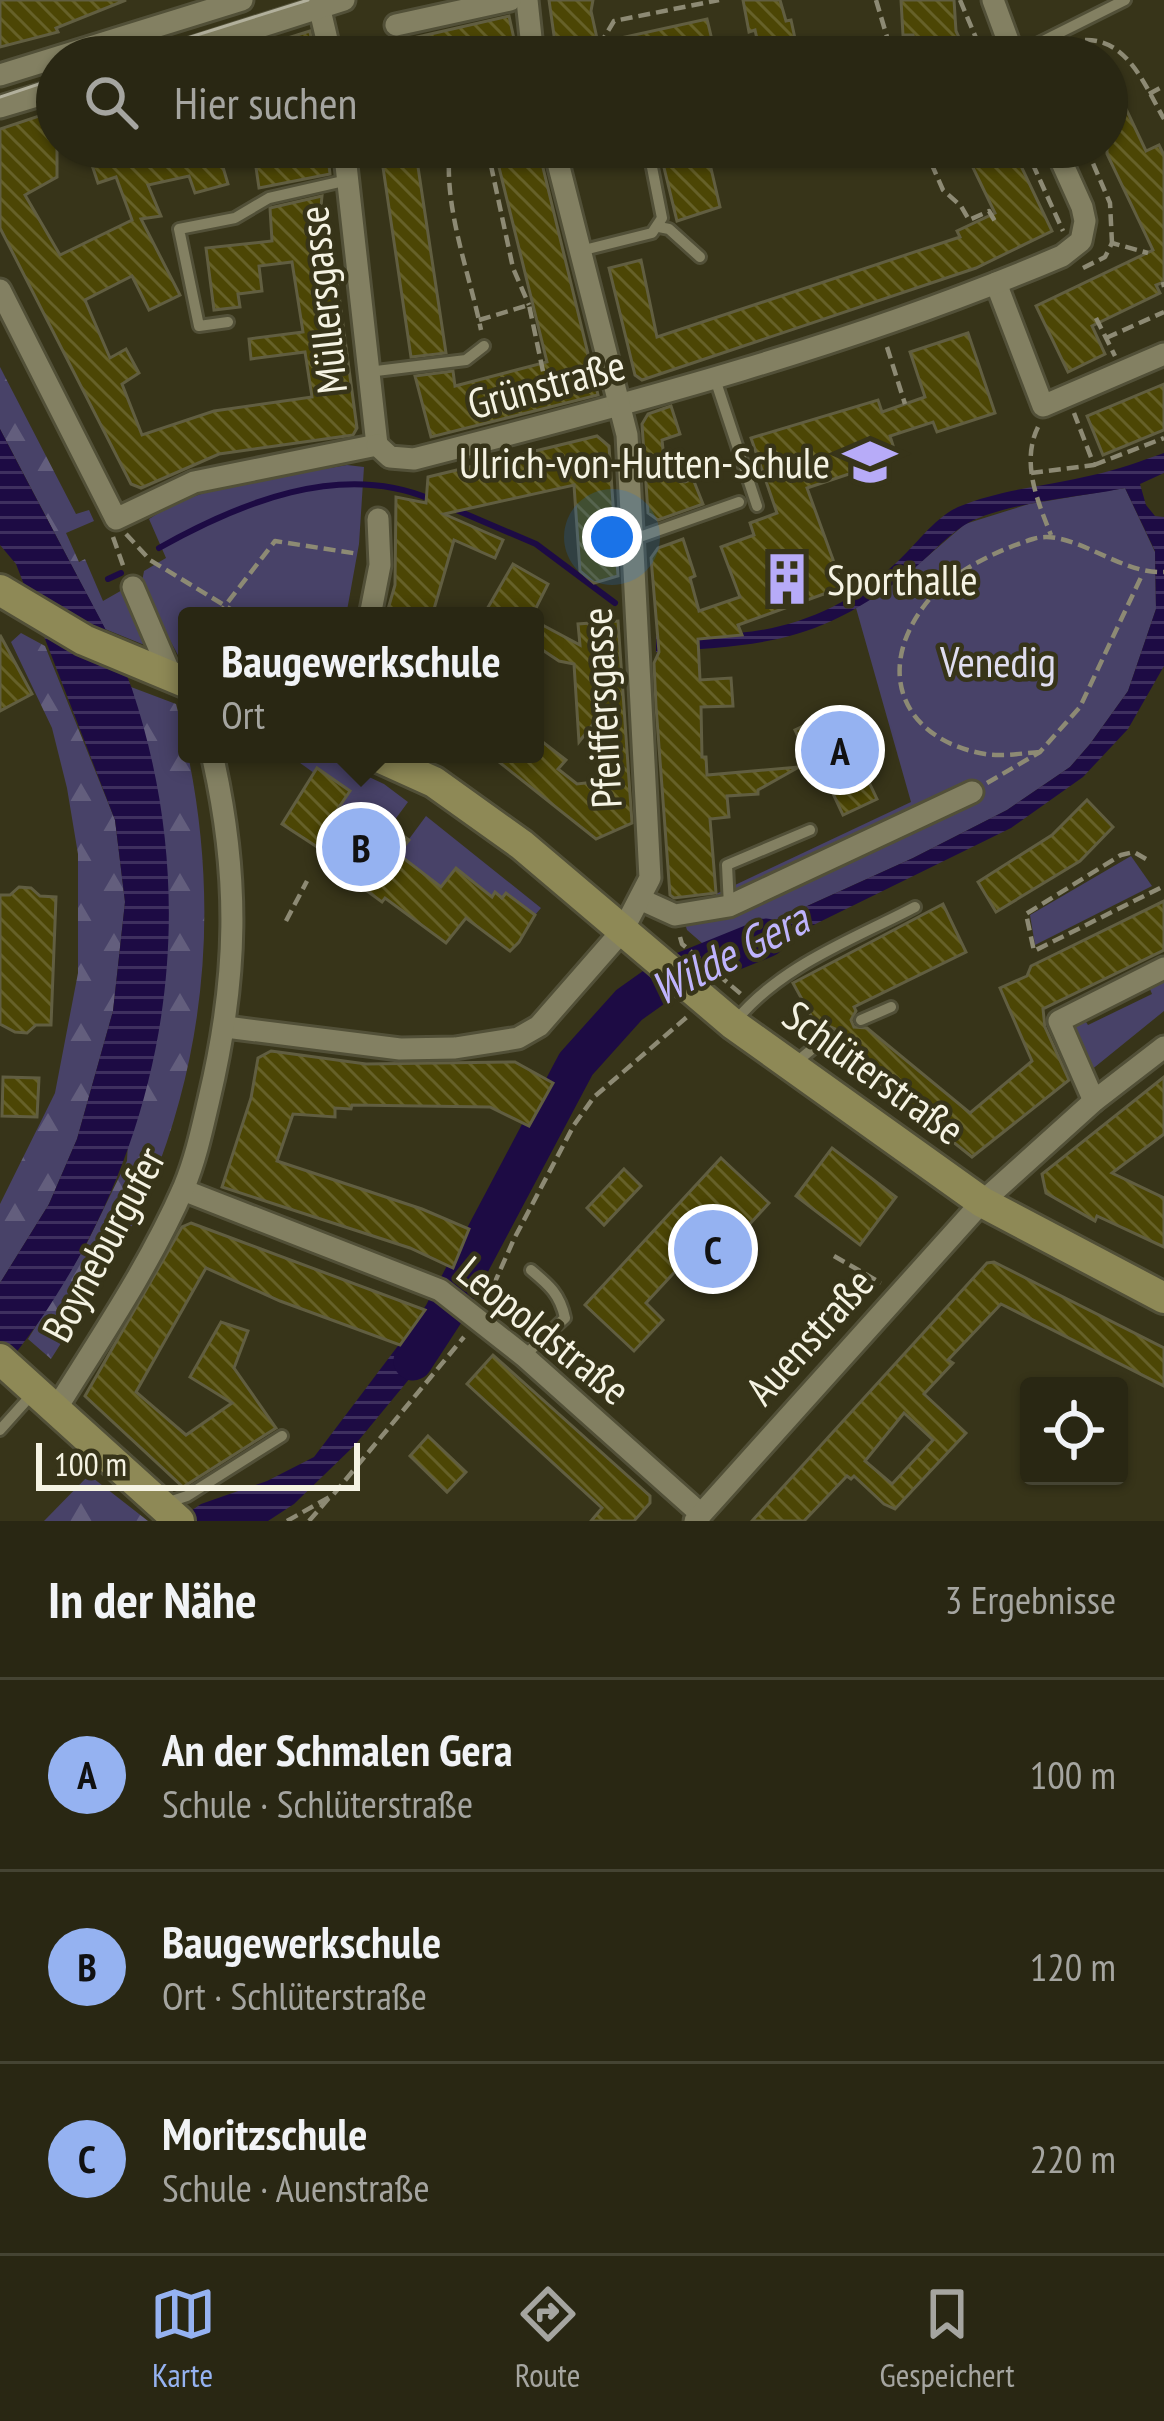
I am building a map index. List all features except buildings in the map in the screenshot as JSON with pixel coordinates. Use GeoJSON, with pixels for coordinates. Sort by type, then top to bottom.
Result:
{"type":"FeatureCollection","features":[{"type":"Feature","properties":{"kind":"main road"},"geometry":{"type":"LineString","coordinates":[[5,594],[84,640],[171,677]]}},
{"type":"Feature","properties":{"kind":"main road","name":"Schlüterstraße"},"geometry":{"type":"LineString","coordinates":[[392,763],[434,782],[523,845],[623,930],[672,954],[715,990],[734,1024],[982,1202],[1164,1298]]}},
{"type":"Feature","properties":{"kind":"main road"},"geometry":{"type":"LineString","coordinates":[[27,1383],[171,1514]]}},
{"type":"Feature","properties":{"kind":"street"},"geometry":{"type":"LineString","coordinates":[[126,36],[242,0]]}},
{"type":"Feature","properties":{"kind":"street"},"geometry":{"type":"LineString","coordinates":[[234,36],[344,0]]}},
{"type":"Feature","properties":{"kind":"street"},"geometry":{"type":"LineString","coordinates":[[396,25],[510,0]]}},
{"type":"Feature","properties":{"kind":"street"},"geometry":{"type":"LineString","coordinates":[[527,0],[530,36]]}},
{"type":"Feature","properties":{"kind":"street"},"geometry":{"type":"LineString","coordinates":[[993,0],[1006,36]]}},
{"type":"Feature","properties":{"kind":"street"},"geometry":{"type":"LineString","coordinates":[[320,10],[326,36]]}},
{"type":"Feature","properties":{"kind":"street"},"geometry":{"type":"LineString","coordinates":[[0,75],[36,64]]}},
{"type":"Feature","properties":{"kind":"street"},"geometry":{"type":"LineString","coordinates":[[0,107],[36,96]]}},
{"type":"Feature","properties":{"kind":"street","name":"Müllersgasse"},"geometry":{"type":"LineString","coordinates":[[347,168],[376,445]]}},
{"type":"Feature","properties":{"kind":"street","name":"Pfeiffersgasse"},"geometry":{"type":"LineString","coordinates":[[226,1027],[400,1049],[455,1048],[518,1038],[539,1026],[623,930],[642,900],[650,878],[627,435],[559,168]]}},
{"type":"Feature","properties":{"kind":"street"},"geometry":{"type":"LineString","coordinates":[[1064,168],[1085,220],[1081,241],[1071,250]]}},
{"type":"Feature","properties":{"kind":"street","name":"Grünstraße"},"geometry":{"type":"LineString","coordinates":[[116,519],[194,482],[376,445],[390,457],[414,459],[715,379],[996,283],[1071,250]]}},
{"type":"Feature","properties":{"kind":"street"},"geometry":{"type":"LineString","coordinates":[[996,283],[1043,406],[1164,354]]}},
{"type":"Feature","properties":{"kind":"street"},"geometry":{"type":"LineString","coordinates":[[0,290],[116,519]]}},
{"type":"Feature","properties":{"kind":"street"},"geometry":{"type":"LineString","coordinates":[[371,607],[380,554],[378,519]]}},
{"type":"Feature","properties":{"kind":"street"},"geometry":{"type":"LineString","coordinates":[[133,587],[171,677]]}},
{"type":"Feature","properties":{"kind":"street","name":"Boyneburgufer"},"geometry":{"type":"LineString","coordinates":[[27,1383],[139,1276],[195,1158],[226,1027],[234,915],[226,814],[214,763]]}},
{"type":"Feature","properties":{"kind":"street"},"geometry":{"type":"LineString","coordinates":[[642,900],[675,915],[729,906],[972,792]]}},
{"type":"Feature","properties":{"kind":"street"},"geometry":{"type":"LineString","coordinates":[[1094,1101],[1058,1022],[1164,968]]}},
{"type":"Feature","properties":{"kind":"street","name":"Auenstraße"},"geometry":{"type":"LineString","coordinates":[[698,1517],[982,1202],[1094,1101],[1164,1047]]}},
{"type":"Feature","properties":{"kind":"street","name":"Leopoldstraße"},"geometry":{"type":"LineString","coordinates":[[183,1190],[440,1290],[524,1356],[698,1517]]}},
{"type":"Feature","properties":{"kind":"lane"},"geometry":{"type":"LineString","coordinates":[[1053,36],[1126,0]]}},
{"type":"Feature","properties":{"kind":"lane"},"geometry":{"type":"LineString","coordinates":[[580,251],[652,233],[659,227],[662,218],[652,168]]}},
{"type":"Feature","properties":{"kind":"lane"},"geometry":{"type":"LineString","coordinates":[[228,322],[199,326],[179,229],[235,218],[268,199],[348,180]]}},
{"type":"Feature","properties":{"kind":"lane"},"geometry":{"type":"LineString","coordinates":[[659,227],[669,229],[700,257]]}},
{"type":"Feature","properties":{"kind":"lane"},"geometry":{"type":"LineString","coordinates":[[368,372],[466,360],[484,346]]}},
{"type":"Feature","properties":{"kind":"lane"},"geometry":{"type":"LineString","coordinates":[[715,379],[758,506]]}},
{"type":"Feature","properties":{"kind":"lane"},"geometry":{"type":"LineString","coordinates":[[630,541],[739,502]]}},
{"type":"Feature","properties":{"kind":"lane"},"geometry":{"type":"LineString","coordinates":[[729,906],[728,865],[810,830]]}},
{"type":"Feature","properties":{"kind":"lane"},"geometry":{"type":"LineString","coordinates":[[734,1024],[751,1002],[783,976],[915,907]]}},
{"type":"Feature","properties":{"kind":"lane"},"geometry":{"type":"LineString","coordinates":[[861,1020],[891,1007]]}},
{"type":"Feature","properties":{"kind":"lane"},"geometry":{"type":"LineString","coordinates":[[794,1064],[828,1036]]}},
{"type":"Feature","properties":{"kind":"lane"},"geometry":{"type":"LineString","coordinates":[[524,1356],[565,1318],[562,1300],[531,1270]]}},
{"type":"Feature","properties":{"kind":"lane"},"geometry":{"type":"LineString","coordinates":[[0,1430],[27,1383]]}},
{"type":"Feature","properties":{"kind":"lane"},"geometry":{"type":"LineString","coordinates":[[171,1514],[187,1496],[282,1436]]}},
{"type":"Feature","properties":{"kind":"path"},"geometry":{"type":"LineString","coordinates":[[605,36],[614,21],[719,0]]}},
{"type":"Feature","properties":{"kind":"path"},"geometry":{"type":"LineString","coordinates":[[876,0],[887,36]]}},
{"type":"Feature","properties":{"kind":"path"},"geometry":{"type":"LineString","coordinates":[[959,0],[975,36]]}},
{"type":"Feature","properties":{"kind":"path"},"geometry":{"type":"LineString","coordinates":[[1128,61],[1164,119]]}},
{"type":"Feature","properties":{"kind":"path"},"geometry":{"type":"LineString","coordinates":[[1149,94],[1164,86]]}},
{"type":"Feature","properties":{"kind":"path"},"geometry":{"type":"LineString","coordinates":[[447,168],[484,346]]}},
{"type":"Feature","properties":{"kind":"path"},"geometry":{"type":"LineString","coordinates":[[492,168],[513,268],[529,304],[544,376]]}},
{"type":"Feature","properties":{"kind":"path"},"geometry":{"type":"LineString","coordinates":[[933,168],[943,190],[969,220],[989,211],[996,223]]}},
{"type":"Feature","properties":{"kind":"path"},"geometry":{"type":"LineString","coordinates":[[1034,168],[1071,250]]}},
{"type":"Feature","properties":{"kind":"path"},"geometry":{"type":"LineString","coordinates":[[1095,168],[1110,203],[1112,243]]}},
{"type":"Feature","properties":{"kind":"path"},"geometry":{"type":"LineString","coordinates":[[479,320],[529,304]]}},
{"type":"Feature","properties":{"kind":"path"},"geometry":{"type":"LineString","coordinates":[[1106,338],[1164,312]]}},
{"type":"Feature","properties":{"kind":"path"},"geometry":{"type":"LineString","coordinates":[[1096,318],[1114,356]]}},
{"type":"Feature","properties":{"kind":"path"},"geometry":{"type":"LineString","coordinates":[[879,325],[905,404]]}},
{"type":"Feature","properties":{"kind":"path"},"geometry":{"type":"LineString","coordinates":[[1067,396],[1094,465]]}},
{"type":"Feature","properties":{"kind":"path"},"geometry":{"type":"LineString","coordinates":[[1043,406],[1045,411],[1027,449],[1040,509],[1051,535]]}},
{"type":"Feature","properties":{"kind":"path"},"geometry":{"type":"LineString","coordinates":[[1032,476],[1094,465],[1164,438]]}},
{"type":"Feature","properties":{"kind":"path"},"geometry":{"type":"LineString","coordinates":[[116,519],[112,542],[133,587]]}},
{"type":"Feature","properties":{"kind":"path"},"geometry":{"type":"LineString","coordinates":[[116,519],[150,560],[226,606],[275,541],[380,554]]}},
{"type":"Feature","properties":{"kind":"path"},"geometry":{"type":"LineString","coordinates":[[1040,752],[989,755],[926,733],[908,706],[898,672],[903,643],[925,604],[974,566],[1051,535],[1144,573],[1164,572]]}},
{"type":"Feature","properties":{"kind":"path"},"geometry":{"type":"LineString","coordinates":[[972,792],[1040,752],[1080,707],[1144,573]]}},
{"type":"Feature","properties":{"kind":"path"},"geometry":{"type":"LineString","coordinates":[[1146,859],[1135,852],[1121,855],[1026,914],[1034,951],[1164,886]]}},
{"type":"Feature","properties":{"kind":"path"},"geometry":{"type":"LineString","coordinates":[[286,921],[308,881]]}},
{"type":"Feature","properties":{"kind":"path"},"geometry":{"type":"LineString","coordinates":[[310,1521],[476,1316],[574,1125],[594,1097],[715,990],[672,954]]}},
{"type":"Feature","properties":{"kind":"path"},"geometry":{"type":"LineString","coordinates":[[834,1256],[874,1277],[896,1298]]}},
{"type":"Feature","properties":{"kind":"path"},"geometry":{"type":"LineString","coordinates":[[287,1521],[333,1495]]}},
{"type":"Feature","properties":{"kind":"green space"},"geometry":{"type":"Polygon","coordinates":[[[0,367],[76,514],[89,510],[94,521],[66,533],[79,562],[85,559],[103,601],[124,589],[147,646],[105,629],[0,429],[0,367]]]}},
{"type":"Feature","properties":{"kind":"green space"},"geometry":{"type":"Polygon","coordinates":[[[347,465],[364,467],[359,544],[348,607],[178,607],[178,655],[141,587],[144,571],[166,558],[149,519],[194,496],[347,465]]]}},
{"type":"Feature","properties":{"kind":"green space","name":"Venedig"},"geometry":{"type":"Polygon","coordinates":[[[1125,488],[1155,552],[1156,609],[1128,691],[1070,767],[1007,810],[913,858],[710,950],[687,930],[678,902],[716,899],[716,894],[911,802],[856,608],[907,574],[965,524],[1029,504],[1125,488]]]}},
{"type":"Feature","properties":{"kind":"green space"},"geometry":{"type":"Polygon","coordinates":[[[21,633],[45,646],[115,820],[125,902],[113,1011],[77,1139],[49,1204],[0,1283],[0,1204],[55,1093],[78,973],[78,854],[67,788],[52,728],[11,642],[21,633]]]}},
{"type":"Feature","properties":{"kind":"green space"},"geometry":{"type":"Polygon","coordinates":[[[131,687],[176,704],[178,763],[190,764],[204,885],[198,1006],[188,1066],[151,1185],[118,1252],[51,1359],[28,1339],[86,1245],[127,1161],[148,748],[131,687]]]}},
{"type":"Feature","properties":{"kind":"green space"},"geometry":{"type":"Polygon","coordinates":[[[300,763],[339,763],[384,784],[408,802],[380,840],[337,810],[349,791],[318,769],[314,773],[300,763]]]}},
{"type":"Feature","properties":{"kind":"green space"},"geometry":{"type":"Polygon","coordinates":[[[426,816],[541,908],[535,915],[506,893],[502,898],[496,893],[492,896],[456,868],[441,887],[398,854],[426,816]]]}},
{"type":"Feature","properties":{"kind":"green space"},"geometry":{"type":"Polygon","coordinates":[[[1131,856],[1152,886],[1035,945],[1030,915],[1131,856]]]}},
{"type":"Feature","properties":{"kind":"green space"},"geometry":{"type":"Polygon","coordinates":[[[1164,974],[1164,1011],[1090,1071],[1069,1024],[1081,1014],[1088,1025],[1152,994],[1147,982],[1164,974]]]}},
{"type":"Feature","properties":{"kind":"green space"},"geometry":{"type":"Polygon","coordinates":[[[89,1475],[148,1521],[44,1521],[89,1475]]]}},
{"type":"Feature","properties":{"kind":"water"},"geometry":{"type":"Polygon","coordinates":[[[0,429],[132,689],[156,779],[167,870],[167,960],[156,1048],[133,1135],[99,1218],[55,1298],[0,1373],[0,1283],[49,1204],[77,1139],[113,1011],[125,902],[115,820],[16,564],[0,545],[0,429]]]}},
{"type":"Feature","properties":{"kind":"water"},"geometry":{"type":"Polygon","coordinates":[[[1164,453],[1164,473],[1140,484],[1146,505],[1155,516],[1164,517],[1164,666],[1128,729],[1083,777],[1011,828],[730,966],[710,950],[913,858],[1007,810],[1070,767],[1128,691],[1156,609],[1155,551],[1125,488],[1018,506],[978,518],[875,597],[789,636],[729,647],[656,652],[656,628],[721,634],[784,625],[814,615],[870,584],[958,507],[1102,473],[1164,453]]]}},
{"type":"Feature","properties":{"kind":"water"},"geometry":{"type":"Polygon","coordinates":[[[425,1310],[452,1324],[448,1332],[354,1446],[294,1504],[268,1521],[176,1521],[201,1504],[267,1481],[314,1457],[425,1310]]]}},
{"type":"Feature","properties":{"kind":"waterway"},"geometry":{"type":"LineString","coordinates":[[159,548],[222,516],[291,492],[361,484],[430,499]]}},
{"type":"Feature","properties":{"kind":"waterway"},"geometry":{"type":"LineString","coordinates":[[454,509],[536,544],[615,603]]}},
{"type":"Feature","properties":{"kind":"waterway"},"geometry":{"type":"LineString","coordinates":[[108,579],[121,573]]}},
{"type":"Feature","properties":{"kind":"waterway","name":"Wilde Gera"},"geometry":{"type":"LineString","coordinates":[[413,1361],[443,1315],[576,1064],[629,1005],[667,978],[766,938]]}},
{"type":"Feature","properties":{"kind":"tram line"},"geometry":{"type":"LineString","coordinates":[[194,36],[308,0]]}},
{"type":"Feature","properties":{"kind":"tram line"},"geometry":{"type":"LineString","coordinates":[[0,97],[36,85]]}},
{"type":"Feature","properties":{"kind":"place","name":"Ulrich-von-Hutten-Schule"},"geometry":{"type":"Point","coordinates":[870,462]}},
{"type":"Feature","properties":{"kind":"place","name":"Sporthalle"},"geometry":{"type":"Point","coordinates":[787,579]}},
{"type":"Feature","properties":{"kind":"place","name":"An der Schmalen Gera"},"geometry":{"type":"Point","coordinates":[840,750]}},
{"type":"Feature","properties":{"kind":"place","name":"Baugewerkschule"},"geometry":{"type":"Point","coordinates":[361,847]}},
{"type":"Feature","properties":{"kind":"place","name":"Moritzschule"},"geometry":{"type":"Point","coordinates":[713,1249]}}]}
